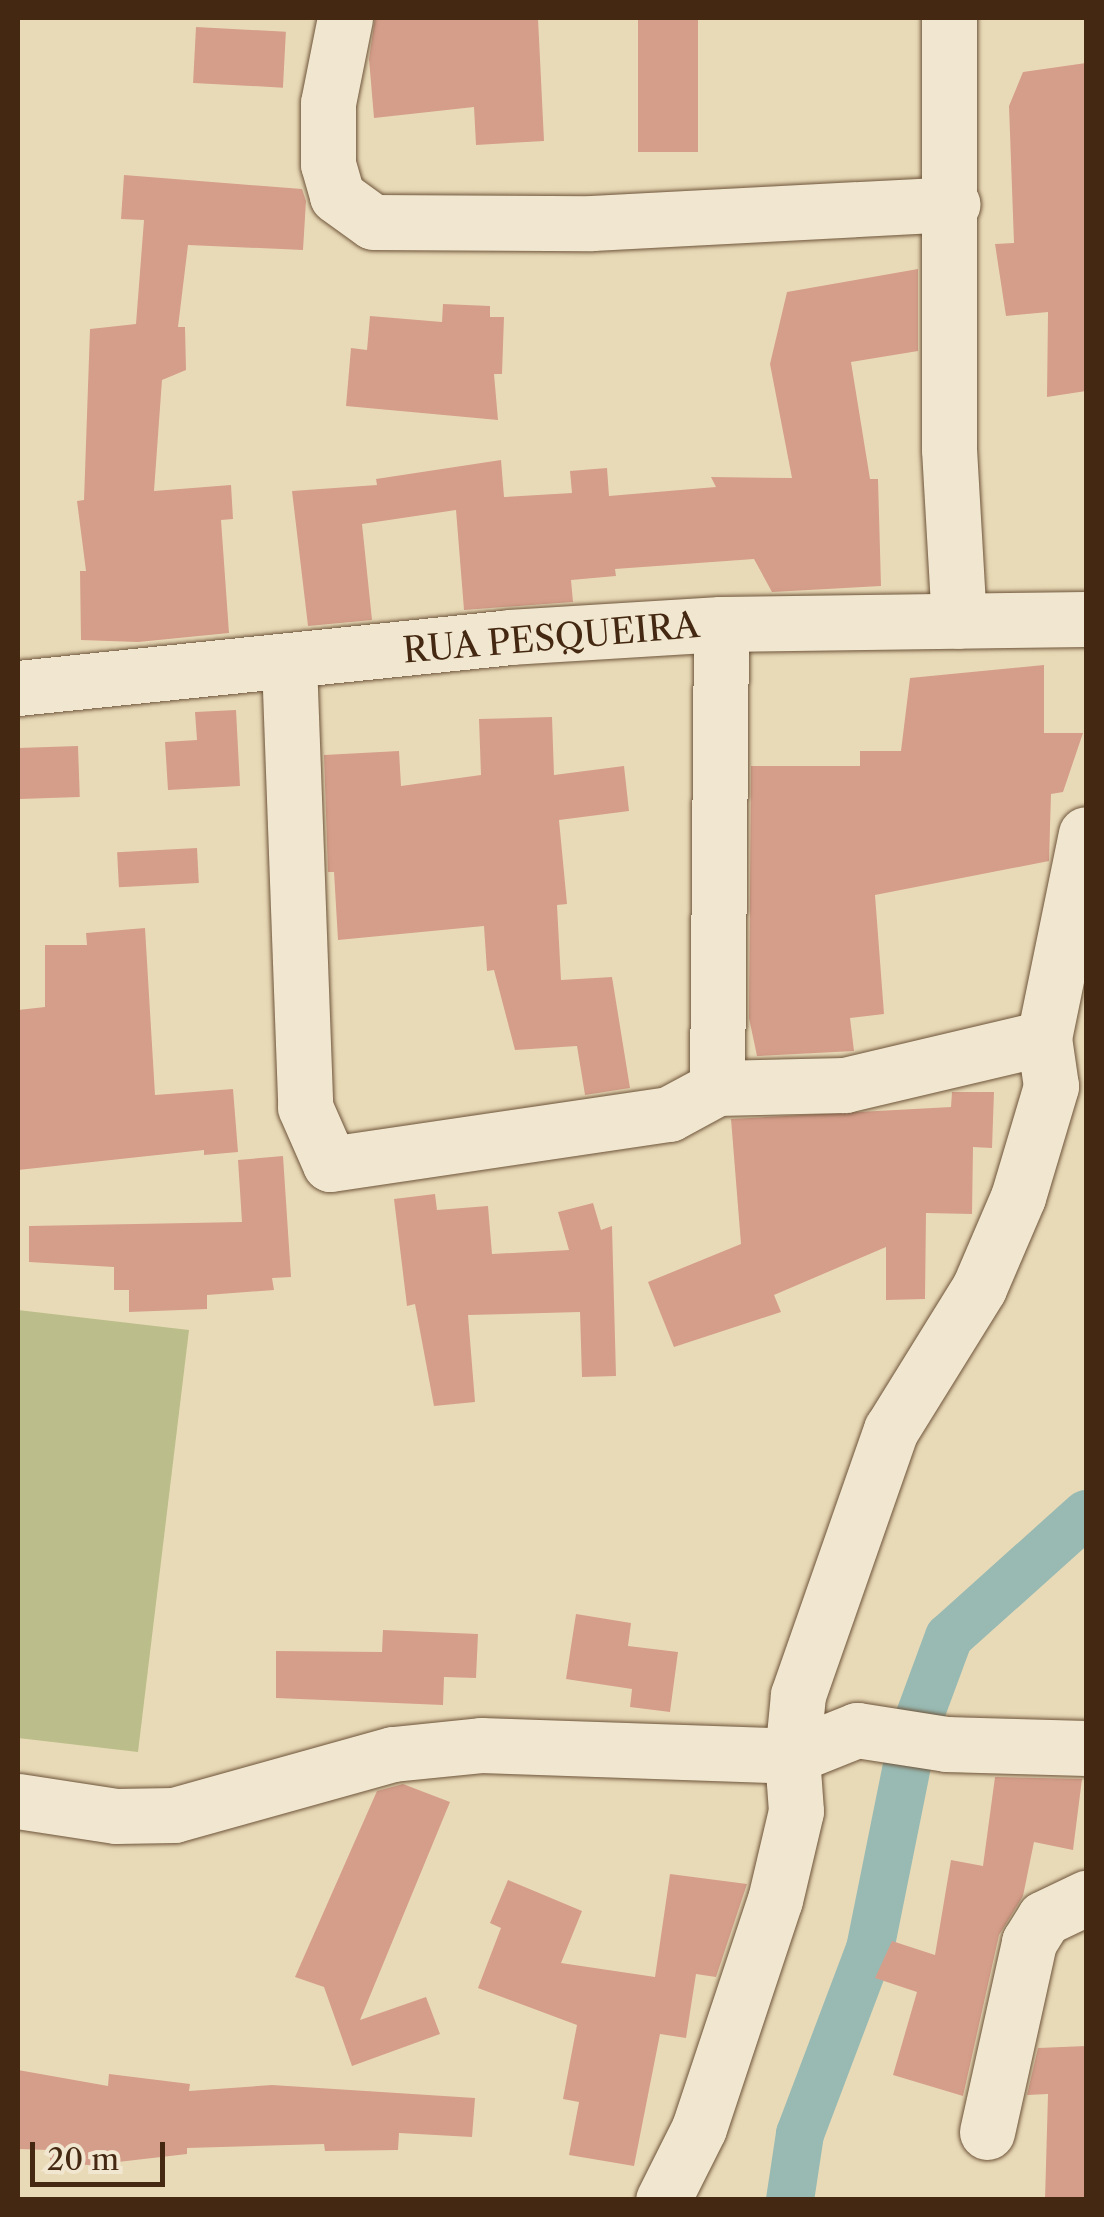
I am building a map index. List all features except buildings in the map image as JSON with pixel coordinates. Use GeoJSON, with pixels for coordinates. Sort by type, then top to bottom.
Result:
{"type":"FeatureCollection","features":[{"type":"Feature","properties":{"kind":"street"},"geometry":{"type":"LineString","coordinates":[[345,18],[328,104],[328,164],[338,196],[373,222],[592,223],[953,204]]}},
{"type":"Feature","properties":{"kind":"street"},"geometry":{"type":"LineString","coordinates":[[949,18],[953,204],[949,449],[959,621]]}},
{"type":"Feature","properties":{"kind":"street","name":"RUA PESQUEIRA"},"geometry":{"type":"LineString","coordinates":[[18,688],[509,637],[721,624],[1086,619]]}},
{"type":"Feature","properties":{"kind":"street"},"geometry":{"type":"LineString","coordinates":[[717,1088],[721,624]]}},
{"type":"Feature","properties":{"kind":"street"},"geometry":{"type":"LineString","coordinates":[[289,662],[306,1107],[330,1164],[669,1114],[717,1088],[845,1085],[1044,1038]]}},
{"type":"Feature","properties":{"kind":"street"},"geometry":{"type":"LineString","coordinates":[[663,2200],[699,2128],[775,1900],[796,1810],[792,1756],[798,1696],[891,1430],[980,1288],[1018,1197],[1051,1086],[1044,1038],[1086,834]]}},
{"type":"Feature","properties":{"kind":"street"},"geometry":{"type":"LineString","coordinates":[[18,1801],[116,1816],[174,1815],[393,1754],[481,1745],[792,1756],[857,1730],[946,1744],[1086,1748]]}},
{"type":"Feature","properties":{"kind":"street"},"geometry":{"type":"LineString","coordinates":[[987,2132],[1028,1942],[1044,1918],[1086,1898]]}},
{"type":"Feature","properties":{"kind":"green space"},"geometry":{"type":"Polygon","coordinates":[[[18,1310],[189,1330],[138,1752],[18,1738],[18,1310]]]}},
{"type":"Feature","properties":{"kind":"waterway"},"geometry":{"type":"LineString","coordinates":[[916,1726],[949,1637],[1086,1514]]}},
{"type":"Feature","properties":{"kind":"waterway"},"geometry":{"type":"LineString","coordinates":[[790,2200],[800,2134],[870,1949],[908,1760]]}}]}
